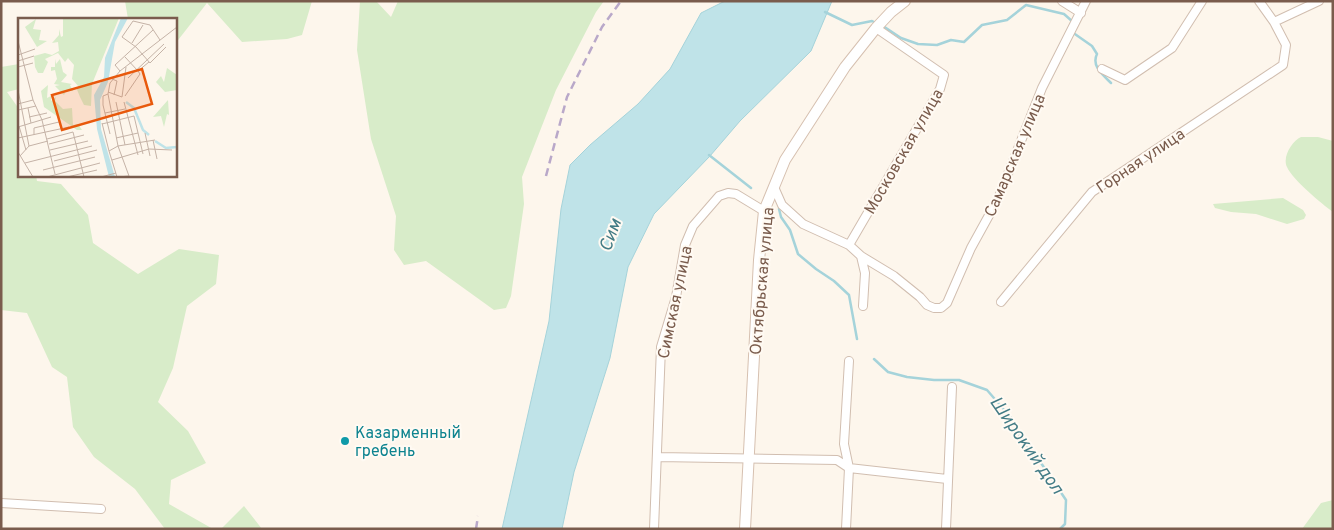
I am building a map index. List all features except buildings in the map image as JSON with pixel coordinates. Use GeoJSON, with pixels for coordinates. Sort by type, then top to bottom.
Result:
{"type":"FeatureCollection","features":[{"type":"Feature","properties":{"kind":"main road","name":"Октябрьская улица"},"geometry":{"type":"LineString","coordinates":[[745,529],[759,260],[764,211],[767,200],[785,160],[799,136],[845,68],[876,28],[905,1]]}},
{"type":"Feature","properties":{"kind":"street"},"geometry":{"type":"LineString","coordinates":[[1062,1],[1081,13]]}},
{"type":"Feature","properties":{"kind":"street","name":"Самарская улица"},"geometry":{"type":"LineString","coordinates":[[861,256],[894,276],[927,305],[940,308],[947,302],[972,248],[998,199],[1042,88],[1086,1]]}},
{"type":"Feature","properties":{"kind":"street"},"geometry":{"type":"LineString","coordinates":[[1102,69],[1125,80],[1136,74],[1172,48],[1202,1]]}},
{"type":"Feature","properties":{"kind":"street"},"geometry":{"type":"LineString","coordinates":[[1259,1],[1274,22],[1319,1]]}},
{"type":"Feature","properties":{"kind":"street","name":"Горная улица"},"geometry":{"type":"LineString","coordinates":[[1001,302],[1092,192],[1283,65],[1286,45],[1274,22]]}},
{"type":"Feature","properties":{"kind":"street","name":"Московская улица"},"geometry":{"type":"LineString","coordinates":[[849,246],[940,89],[944,75],[876,28]]}},
{"type":"Feature","properties":{"kind":"street"},"geometry":{"type":"LineString","coordinates":[[774,187],[782,205],[803,224],[849,246],[861,256],[865,272],[863,306]]}},
{"type":"Feature","properties":{"kind":"street","name":"Симская улица"},"geometry":{"type":"LineString","coordinates":[[654,529],[661,348],[676,297],[685,245],[693,226],[719,196],[728,193],[736,194],[764,211]]}},
{"type":"Feature","properties":{"kind":"street"},"geometry":{"type":"LineString","coordinates":[[846,529],[849,468],[844,444],[849,361]]}},
{"type":"Feature","properties":{"kind":"street"},"geometry":{"type":"LineString","coordinates":[[946,529],[952,386]]}},
{"type":"Feature","properties":{"kind":"street"},"geometry":{"type":"LineString","coordinates":[[658,457],[837,460],[849,468],[947,479]]}},
{"type":"Feature","properties":{"kind":"street"},"geometry":{"type":"LineString","coordinates":[[1,503],[101,509]]}},
{"type":"Feature","properties":{"kind":"green space"},"geometry":{"type":"Polygon","coordinates":[[[125,1],[312,1],[302,35],[287,39],[242,42],[207,3],[176,43],[176,18],[128,18],[125,1]]]}},
{"type":"Feature","properties":{"kind":"green space"},"geometry":{"type":"Polygon","coordinates":[[[360,1],[376,1],[391,17],[398,1],[604,1],[596,12],[556,90],[522,177],[524,204],[511,296],[506,308],[494,310],[426,261],[404,265],[394,250],[396,216],[371,139],[357,50],[360,1]]]}},
{"type":"Feature","properties":{"kind":"green space"},"geometry":{"type":"Polygon","coordinates":[[[18,64],[18,89],[7,92],[18,108],[18,176],[36,176],[37,181],[61,184],[88,215],[93,243],[138,274],[179,249],[219,255],[216,284],[187,306],[173,368],[158,402],[188,431],[206,463],[171,480],[169,504],[213,529],[165,529],[135,489],[94,457],[73,427],[67,377],[52,367],[27,313],[1,310],[1,67],[18,64]]]}},
{"type":"Feature","properties":{"kind":"green space"},"geometry":{"type":"Polygon","coordinates":[[[1301,137],[1318,137],[1333,141],[1333,212],[1301,184],[1287,167],[1287,154],[1294,142],[1301,137]]]}},
{"type":"Feature","properties":{"kind":"green space"},"geometry":{"type":"Polygon","coordinates":[[[1283,198],[1303,210],[1306,215],[1304,219],[1287,224],[1256,214],[1231,212],[1215,208],[1213,204],[1283,198]]]}},
{"type":"Feature","properties":{"kind":"green space"},"geometry":{"type":"Polygon","coordinates":[[[1333,500],[1333,529],[1302,529],[1321,503],[1333,500]]]}},
{"type":"Feature","properties":{"kind":"green space"},"geometry":{"type":"Polygon","coordinates":[[[244,506],[262,529],[221,529],[244,506]]]}},
{"type":"Feature","properties":{"kind":"water","name":"Сим"},"geometry":{"type":"Polygon","coordinates":[[[725,1],[832,1],[811,51],[740,121],[710,156],[654,214],[628,267],[610,358],[574,472],[562,529],[502,529],[549,321],[561,209],[570,165],[590,145],[638,104],[670,69],[701,13],[725,1]]]}},
{"type":"Feature","properties":{"kind":"waterway"},"geometry":{"type":"LineString","coordinates":[[883,26],[901,38],[918,44],[937,45],[951,40],[964,42],[982,25],[1007,20],[1026,5],[1064,14],[1073,22]]}},
{"type":"Feature","properties":{"kind":"waterway"},"geometry":{"type":"LineString","coordinates":[[825,12],[852,25],[872,21],[876,23]]}},
{"type":"Feature","properties":{"kind":"waterway"},"geometry":{"type":"LineString","coordinates":[[1072,32],[1092,46],[1097,54],[1097,66],[1111,83]]}},
{"type":"Feature","properties":{"kind":"waterway"},"geometry":{"type":"LineString","coordinates":[[709,155],[751,188]]}},
{"type":"Feature","properties":{"kind":"waterway"},"geometry":{"type":"LineString","coordinates":[[779,209],[781,217],[790,230],[798,254],[834,281],[849,295],[857,339]]}},
{"type":"Feature","properties":{"kind":"waterway","name":"Широкий дол"},"geometry":{"type":"LineString","coordinates":[[874,359],[888,372],[907,377],[959,380],[987,390],[1012,419],[1022,441],[1039,460],[1066,500],[1065,524],[1060,529]]}},
{"type":"Feature","properties":{"kind":"railway"},"geometry":{"type":"LineString","coordinates":[[546,176],[567,97],[602,27],[621,1]]}},
{"type":"Feature","properties":{"kind":"railway"},"geometry":{"type":"LineString","coordinates":[[476,529],[478,516]]}},
{"type":"Feature","properties":{"kind":"place","name":"Казарменный гребень"},"geometry":{"type":"Point","coordinates":[345,441]}}]}
